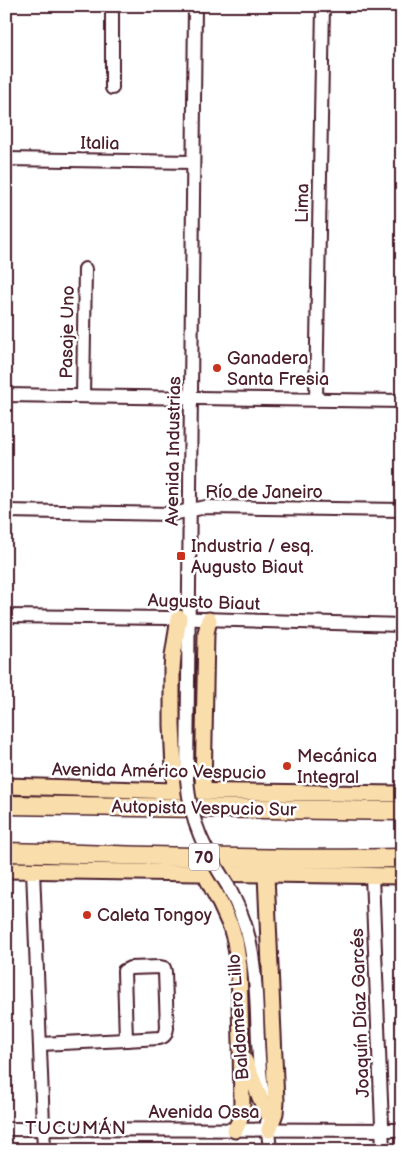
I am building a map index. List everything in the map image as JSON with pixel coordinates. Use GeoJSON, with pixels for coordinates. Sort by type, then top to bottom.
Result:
{"type":"FeatureCollection","features":[{"type":"Feature","properties":{"kind":"highway","name":"Autopista Vespucio Sur"},"geometry":{"type":"LineString","coordinates":[[6,805],[402,811]]}},
{"type":"Feature","properties":{"kind":"highway","name":"70"},"geometry":{"type":"LineString","coordinates":[[6,852],[179,857],[402,858]]}},
{"type":"Feature","properties":{"kind":"main road"},"geometry":{"type":"LineString","coordinates":[[175,791],[172,669],[173,656],[184,619]]}},
{"type":"Feature","properties":{"kind":"main road"},"geometry":{"type":"LineString","coordinates":[[203,791],[206,633],[209,620]]}},
{"type":"Feature","properties":{"kind":"main road","name":"Avenida Américo Vespucio"},"geometry":{"type":"LineString","coordinates":[[6,786],[175,791],[402,794]]}},
{"type":"Feature","properties":{"kind":"main road"},"geometry":{"type":"LineString","coordinates":[[6,870],[402,876]]}},
{"type":"Feature","properties":{"kind":"main road"},"geometry":{"type":"LineString","coordinates":[[205,874],[226,915],[235,941],[239,967],[242,1108],[235,1130]]}},
{"type":"Feature","properties":{"kind":"main road"},"geometry":{"type":"LineString","coordinates":[[266,874],[276,1102],[275,1113],[269,1130]]}},
{"type":"Feature","properties":{"kind":"main road"},"geometry":{"type":"LineString","coordinates":[[242,1042],[245,1062],[266,1112]]}},
{"type":"Feature","properties":{"kind":"street"},"geometry":{"type":"LineString","coordinates":[[112,6],[112,88]]}},
{"type":"Feature","properties":{"kind":"street","name":"Avenida Industrias"},"geometry":{"type":"LineString","coordinates":[[195,6],[190,511],[184,619],[186,780],[190,806],[200,837],[228,886]]}},
{"type":"Feature","properties":{"kind":"street","name":"Lima"},"geometry":{"type":"LineString","coordinates":[[316,400],[323,6]]}},
{"type":"Feature","properties":{"kind":"street","name":"Italia"},"geometry":{"type":"LineString","coordinates":[[6,159],[193,162]]}},
{"type":"Feature","properties":{"kind":"street","name":"Pasaje Uno"},"geometry":{"type":"LineString","coordinates":[[83,396],[85,269]]}},
{"type":"Feature","properties":{"kind":"street"},"geometry":{"type":"LineString","coordinates":[[6,394],[402,401]]}},
{"type":"Feature","properties":{"kind":"street","name":"Río de Janeiro"},"geometry":{"type":"LineString","coordinates":[[6,511],[172,514],[206,508],[402,510]]}},
{"type":"Feature","properties":{"kind":"street","name":"Augusto Biaut"},"geometry":{"type":"LineString","coordinates":[[6,616],[402,625]]}},
{"type":"Feature","properties":{"kind":"street"},"geometry":{"type":"LineString","coordinates":[[33,870],[44,1150]]}},
{"type":"Feature","properties":{"kind":"street","name":"Joaquín Díaz Garcés"},"geometry":{"type":"LineString","coordinates":[[372,876],[383,1150]]}},
{"type":"Feature","properties":{"kind":"street","name":"Baldomero Lillo"},"geometry":{"type":"LineString","coordinates":[[228,886],[242,915],[252,950],[260,1070],[270,1150]]}},
{"type":"Feature","properties":{"kind":"street"},"geometry":{"type":"LineString","coordinates":[[40,1044],[126,1040],[159,1038],[166,1035],[164,968],[130,968],[124,971],[126,1040]]}},
{"type":"Feature","properties":{"kind":"street","name":"Avenida Ossa"},"geometry":{"type":"LineString","coordinates":[[6,1129],[402,1130]]}},
{"type":"Feature","properties":{"kind":"place","name":"Ganadera Santa Fresia"},"geometry":{"type":"Point","coordinates":[217,368]}},
{"type":"Feature","properties":{"kind":"place","name":"Industria / esq. Augusto Biaut"},"geometry":{"type":"Point","coordinates":[181,556]}},
{"type":"Feature","properties":{"kind":"place","name":"Mecánica Integral"},"geometry":{"type":"Point","coordinates":[287,766]}},
{"type":"Feature","properties":{"kind":"place","name":"Caleta Tongoy"},"geometry":{"type":"Point","coordinates":[87,915]}},
{"type":"Feature","properties":{"kind":"district","name":"TUCUMÁN"},"geometry":{"type":"Point","coordinates":[76,1127]}}]}
